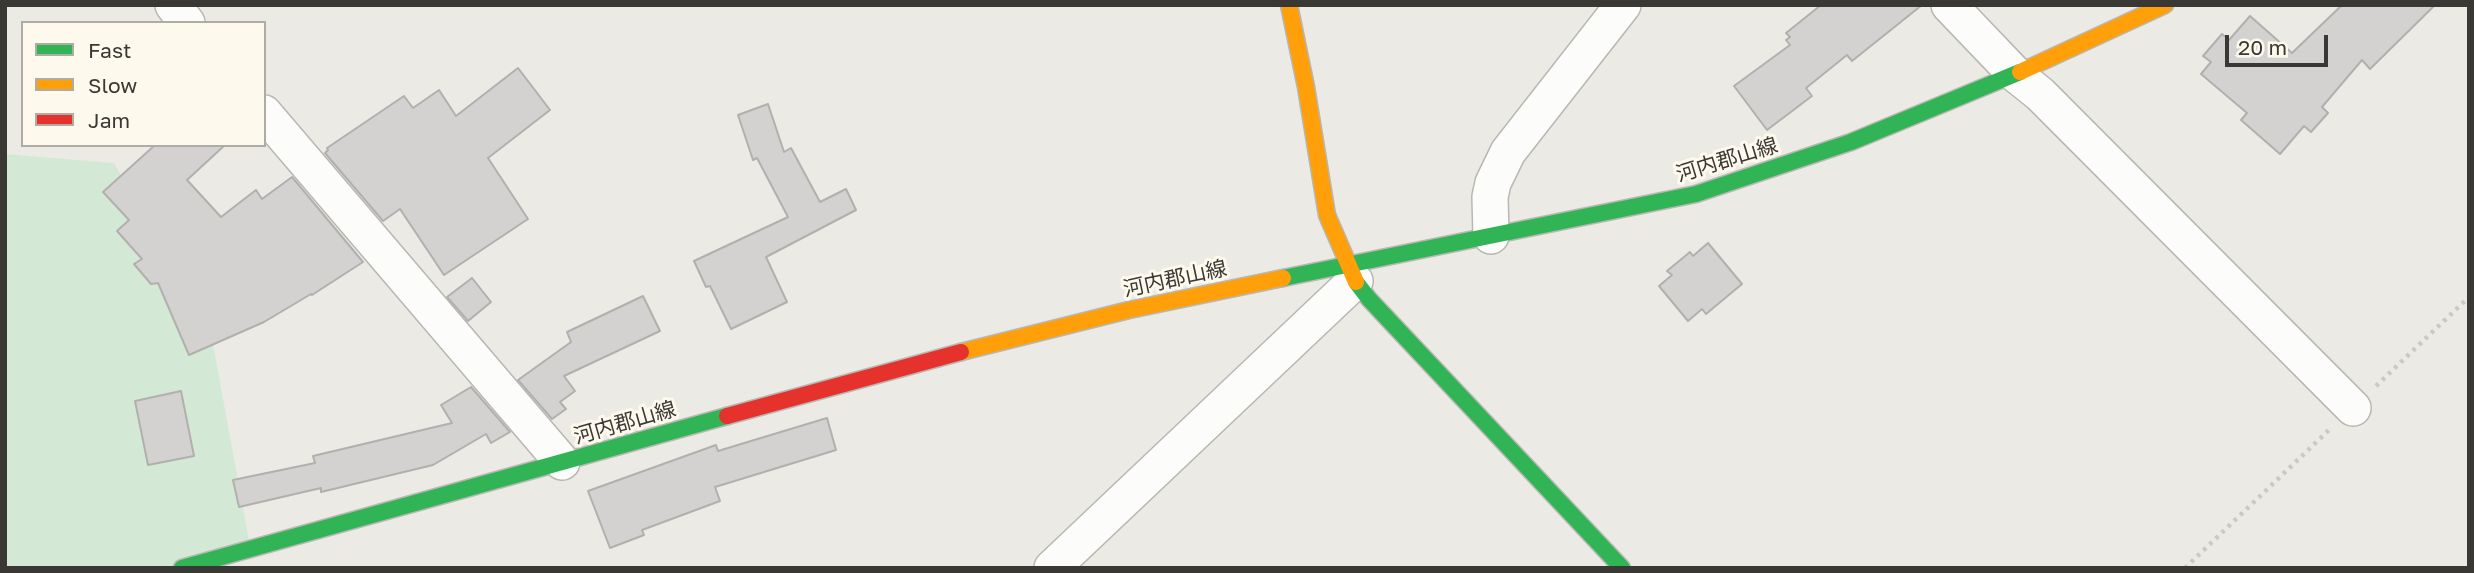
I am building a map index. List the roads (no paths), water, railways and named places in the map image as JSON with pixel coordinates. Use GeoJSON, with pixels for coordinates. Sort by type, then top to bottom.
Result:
{"type":"FeatureCollection","features":[{"type":"Feature","properties":{"kind":"main road"},"geometry":{"type":"LineString","coordinates":[[1289,5],[1327,215],[1352,273],[1385,317],[1622,568]]}},
{"type":"Feature","properties":{"kind":"main road","name":"河内郡山線"},"geometry":{"type":"LineString","coordinates":[[182,568],[901,367],[1129,310],[1352,273],[1492,236],[1696,194],[1850,142],[2014,74],[2165,5]]}},
{"type":"Feature","properties":{"kind":"street"},"geometry":{"type":"LineString","coordinates":[[173,5],[185,21]]}},
{"type":"Feature","properties":{"kind":"street"},"geometry":{"type":"LineString","coordinates":[[1492,236],[1490,197],[1493,183],[1508,152],[1623,5]]}},
{"type":"Feature","properties":{"kind":"street"},"geometry":{"type":"LineString","coordinates":[[1949,5],[2014,74],[2040,94],[2353,408]]}},
{"type":"Feature","properties":{"kind":"street"},"geometry":{"type":"LineString","coordinates":[[266,115],[562,462]]}},
{"type":"Feature","properties":{"kind":"street"},"geometry":{"type":"LineString","coordinates":[[1052,568],[1352,273]]}}]}
